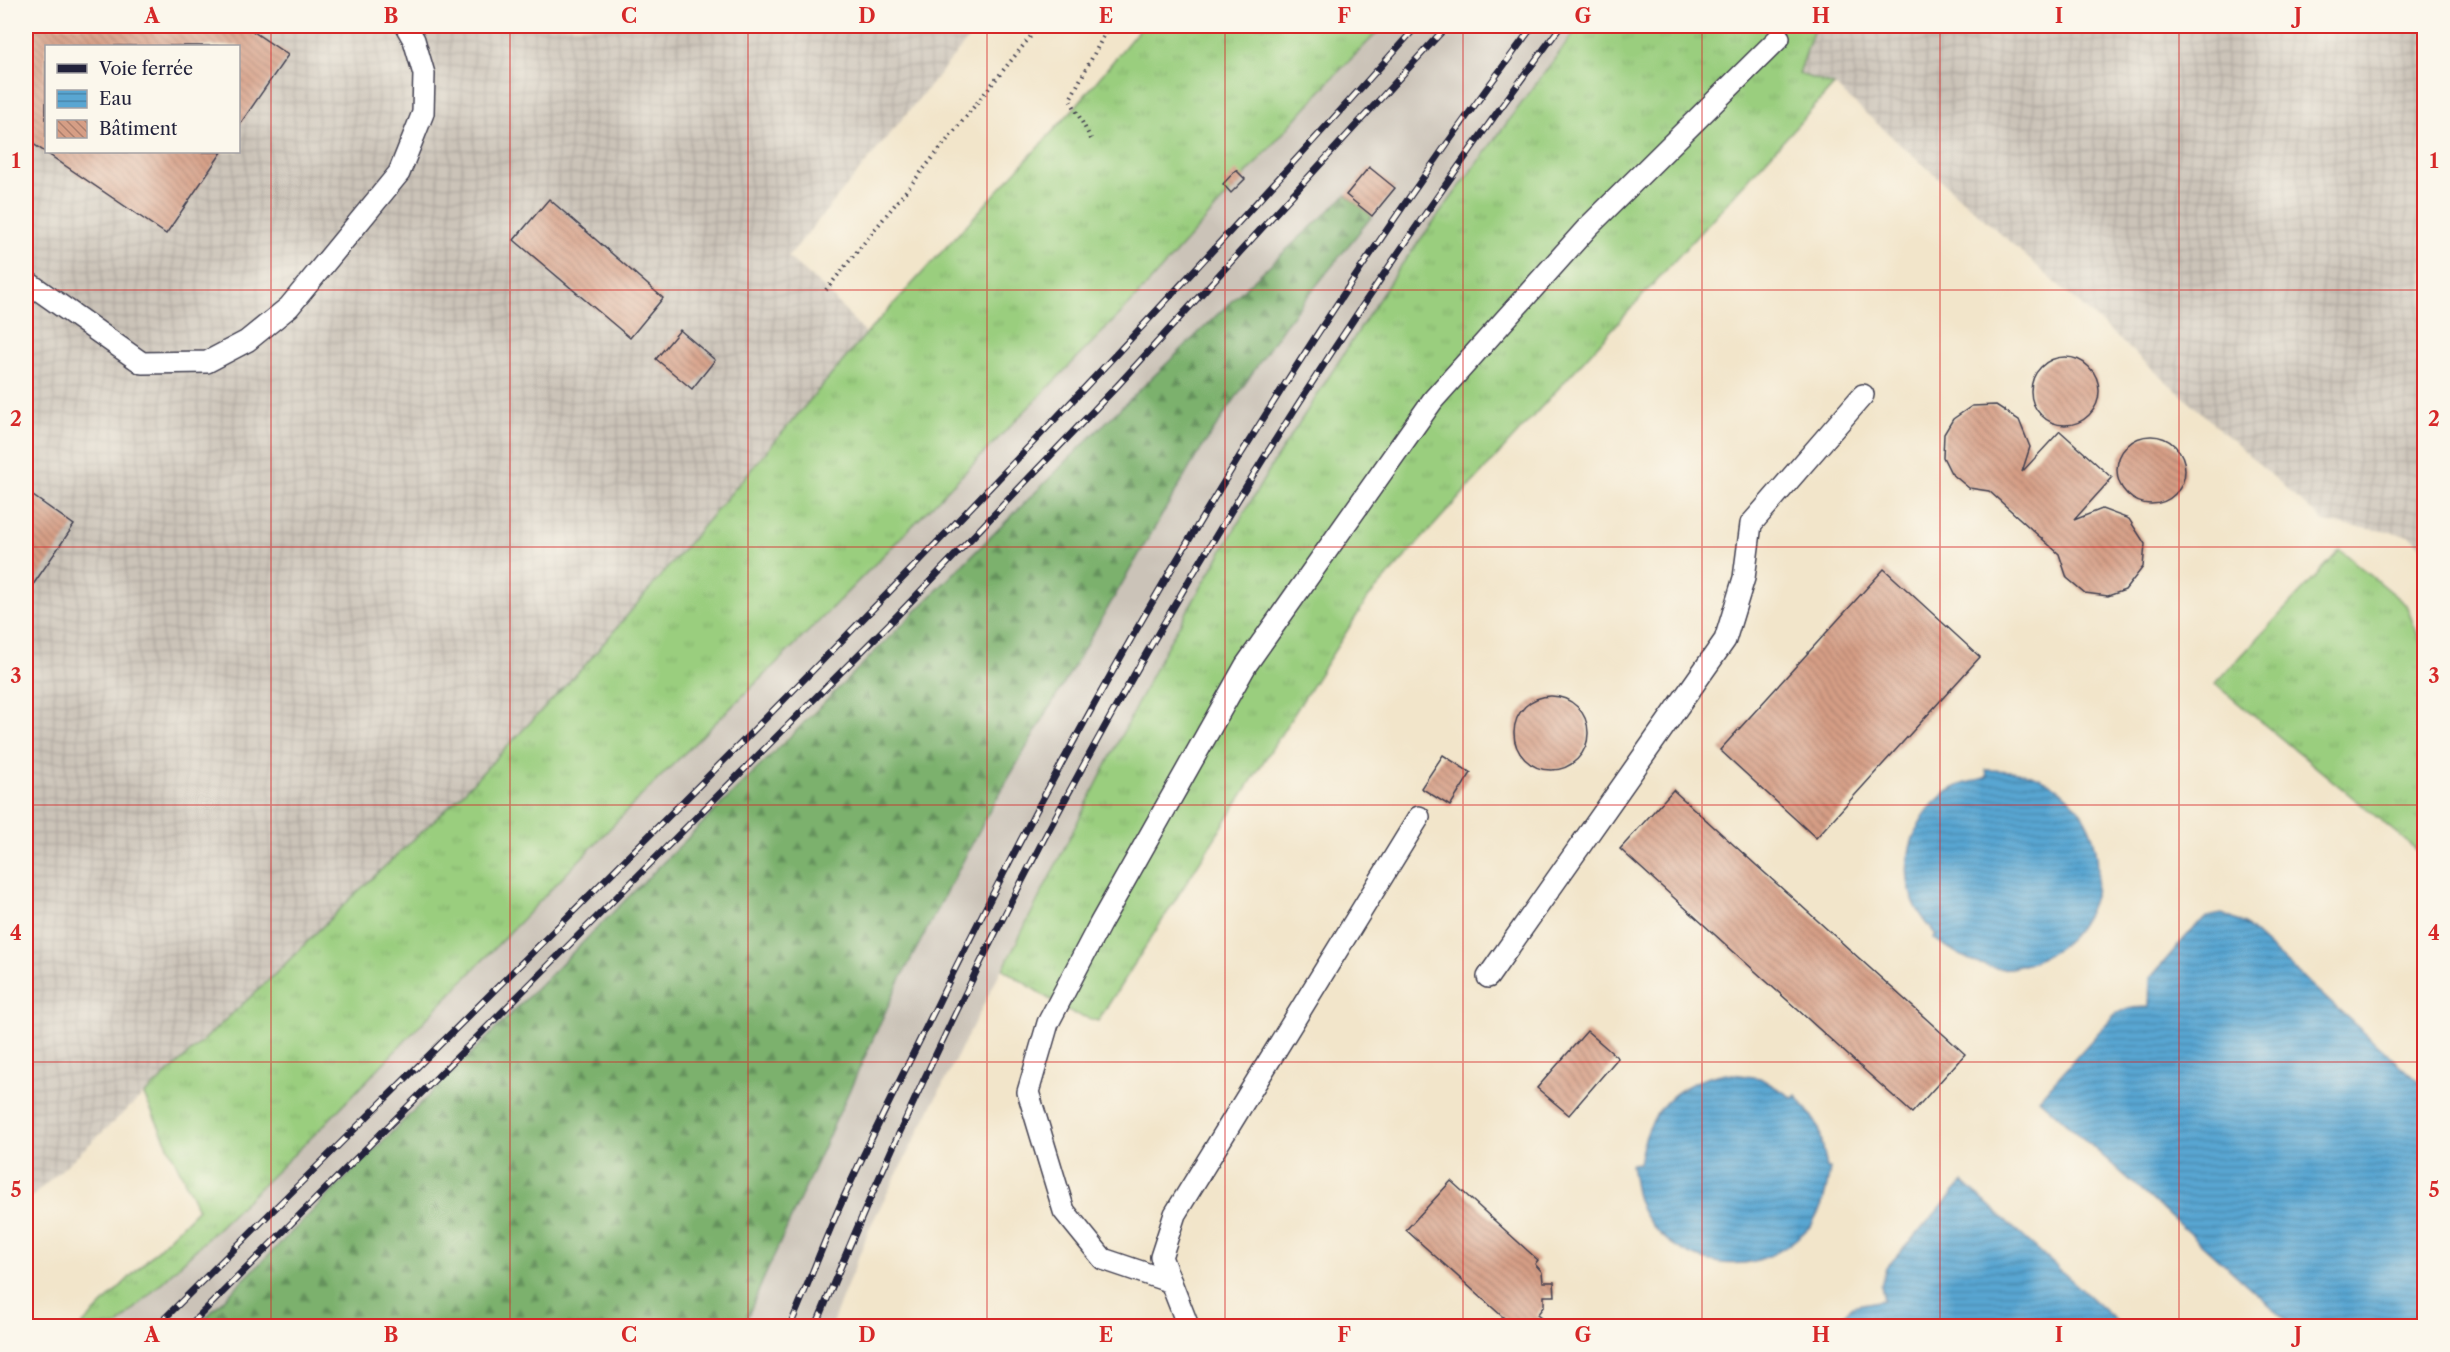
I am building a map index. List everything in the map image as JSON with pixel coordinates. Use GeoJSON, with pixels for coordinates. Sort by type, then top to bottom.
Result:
{"type":"FeatureCollection","features":[{"type":"Feature","properties":{"kind":"lane"},"geometry":{"type":"LineString","coordinates":[[26,281],[142,363],[207,362],[247,341],[289,307],[399,173],[423,113],[424,74],[414,40],[406,26]]}},
{"type":"Feature","properties":{"kind":"lane"},"geometry":{"type":"LineString","coordinates":[[1171,1282],[1103,1259],[1064,1211],[1028,1092],[1048,1023],[1100,924],[1246,665],[1433,400],[1588,226],[1779,38]]}},
{"type":"Feature","properties":{"kind":"lane"},"geometry":{"type":"LineString","coordinates":[[1488,977],[1725,640],[1744,578],[1751,524],[1863,395]]}},
{"type":"Feature","properties":{"kind":"lane"},"geometry":{"type":"LineString","coordinates":[[1188,1326],[1161,1257],[1175,1214],[1419,817]]}},
{"type":"Feature","properties":{"kind":"path"},"geometry":{"type":"LineString","coordinates":[[826,291],[1040,26]]}},
{"type":"Feature","properties":{"kind":"path"},"geometry":{"type":"LineString","coordinates":[[1091,139],[1070,99],[1109,26]]}},
{"type":"Feature","properties":{"kind":"shaded area"},"geometry":{"type":"Polygon","coordinates":[[[26,26],[979,26],[788,257],[826,290],[866,334],[586,664],[459,797],[354,895],[271,978],[26,1202],[26,26]]]}},
{"type":"Feature","properties":{"kind":"shaded area"},"geometry":{"type":"Polygon","coordinates":[[[1384,26],[1579,26],[1397,271],[1272,465],[1164,651],[871,1225],[831,1326],[744,1326],[898,984],[990,810],[1197,455],[1284,326],[1395,188],[1369,167],[1346,195],[1247,286],[1097,431],[773,751],[564,964],[197,1326],[117,1326],[319,1130],[647,790],[819,621],[1131,303],[1335,75],[1384,26]]]}},
{"type":"Feature","properties":{"kind":"shaded area"},"geometry":{"type":"Polygon","coordinates":[[[1815,26],[2424,26],[2424,550],[2409,535],[2324,522],[1835,86],[1799,74],[1815,26]]]}},
{"type":"Feature","properties":{"kind":"green space"},"geometry":{"type":"Polygon","coordinates":[[[1142,26],[1384,26],[1335,75],[1131,303],[819,621],[647,790],[319,1130],[117,1326],[81,1326],[198,1209],[144,1095],[271,978],[354,895],[459,797],[586,664],[866,334],[1076,106],[1142,26]]]}},
{"type":"Feature","properties":{"kind":"green space"},"geometry":{"type":"Polygon","coordinates":[[[1579,26],[1815,26],[1799,74],[1834,85],[1368,598],[1098,1021],[1069,1012],[1003,969],[1164,651],[1272,465],[1397,271],[1579,26]]]}},
{"type":"Feature","properties":{"kind":"green space"},"geometry":{"type":"Polygon","coordinates":[[[1346,195],[1372,216],[1284,326],[1197,455],[990,810],[898,984],[744,1326],[197,1326],[1097,431],[1247,286],[1346,195]]]}},
{"type":"Feature","properties":{"kind":"green space"},"geometry":{"type":"Polygon","coordinates":[[[2340,550],[2406,605],[2424,651],[2424,856],[2215,684],[2340,550]]]}},
{"type":"Feature","properties":{"kind":"water"},"geometry":{"type":"Polygon","coordinates":[[[1986,770],[2022,773],[2040,778],[2056,787],[2076,806],[2089,828],[2097,853],[2097,878],[2092,903],[2080,925],[2063,945],[2039,959],[2006,968],[1995,968],[1970,960],[1933,938],[1936,935],[1921,915],[1912,897],[1908,876],[1911,844],[1924,815],[1946,793],[1960,785],[1987,777],[1986,770]]]}},
{"type":"Feature","properties":{"kind":"water"},"geometry":{"type":"Polygon","coordinates":[[[2222,914],[2244,924],[2424,1087],[2424,1326],[2293,1326],[2039,1099],[2115,1014],[2128,1008],[2149,1007],[2150,978],[2196,925],[2207,917],[2222,914]]]}},
{"type":"Feature","properties":{"kind":"water"},"geometry":{"type":"Polygon","coordinates":[[[1726,1073],[1760,1078],[1793,1098],[1796,1095],[1819,1127],[1827,1168],[1830,1168],[1822,1204],[1809,1228],[1778,1252],[1759,1260],[1739,1263],[1698,1258],[1680,1249],[1663,1236],[1648,1220],[1641,1207],[1631,1164],[1639,1163],[1649,1128],[1666,1102],[1691,1084],[1726,1073]]]}},
{"type":"Feature","properties":{"kind":"water"},"geometry":{"type":"Polygon","coordinates":[[[1963,1182],[2122,1326],[1833,1326],[1852,1306],[1884,1300],[1881,1286],[1886,1268],[1963,1182]]]}},
{"type":"Feature","properties":{"kind":"building"},"geometry":{"type":"Polygon","coordinates":[[[26,26],[245,26],[288,55],[240,124],[240,45],[45,45],[45,152],[26,139],[26,26]]]}},
{"type":"Feature","properties":{"kind":"building"},"geometry":{"type":"Polygon","coordinates":[[[47,153],[221,153],[166,234],[47,153]]]}},
{"type":"Feature","properties":{"kind":"building"},"geometry":{"type":"Polygon","coordinates":[[[1369,167],[1395,188],[1372,216],[1346,195],[1369,167]]]}},
{"type":"Feature","properties":{"kind":"building"},"geometry":{"type":"Polygon","coordinates":[[[1236,170],[1245,179],[1231,193],[1223,184],[1236,170]]]}},
{"type":"Feature","properties":{"kind":"building"},"geometry":{"type":"Polygon","coordinates":[[[549,199],[663,298],[630,338],[514,240],[549,199]]]}},
{"type":"Feature","properties":{"kind":"building"},"geometry":{"type":"Polygon","coordinates":[[[680,330],[715,360],[692,389],[656,359],[680,330]]]}},
{"type":"Feature","properties":{"kind":"building"},"geometry":{"type":"Polygon","coordinates":[[[2058,357],[2072,357],[2084,362],[2094,372],[2099,391],[2094,410],[2084,420],[2072,425],[2058,425],[2046,420],[2036,410],[2031,398],[2031,384],[2036,372],[2046,362],[2058,357]]]}},
{"type":"Feature","properties":{"kind":"building"},"geometry":{"type":"Polygon","coordinates":[[[1996,405],[2019,420],[2030,447],[2022,472],[2060,431],[2112,478],[2074,520],[2102,509],[2129,519],[2145,544],[2143,567],[2125,590],[2108,596],[2085,593],[2067,578],[2059,554],[1989,491],[1969,488],[1951,473],[1943,457],[1944,434],[1953,419],[1972,406],[1996,405]]]}},
{"type":"Feature","properties":{"kind":"building"},"geometry":{"type":"Polygon","coordinates":[[[2158,436],[2170,442],[2179,451],[2185,463],[2183,483],[2175,494],[2158,504],[2144,504],[2127,494],[2119,483],[2117,463],[2127,446],[2138,438],[2158,436]]]}},
{"type":"Feature","properties":{"kind":"building"},"geometry":{"type":"Polygon","coordinates":[[[26,491],[74,525],[26,595],[26,491]]]}},
{"type":"Feature","properties":{"kind":"building"},"geometry":{"type":"Polygon","coordinates":[[[1884,569],[1980,657],[1816,838],[1720,750],[1884,569]]]}},
{"type":"Feature","properties":{"kind":"building"},"geometry":{"type":"Polygon","coordinates":[[[1551,696],[1565,699],[1577,707],[1585,719],[1588,733],[1585,747],[1577,759],[1565,767],[1551,770],[1537,767],[1525,759],[1517,747],[1514,733],[1517,719],[1525,707],[1537,699],[1551,696]]]}},
{"type":"Feature","properties":{"kind":"building"},"geometry":{"type":"Polygon","coordinates":[[[1443,755],[1471,773],[1450,806],[1421,788],[1443,755]]]}},
{"type":"Feature","properties":{"kind":"building"},"geometry":{"type":"Polygon","coordinates":[[[1673,790],[1965,1054],[1912,1113],[1620,849],[1673,790]]]}},
{"type":"Feature","properties":{"kind":"building"},"geometry":{"type":"Polygon","coordinates":[[[1587,1031],[1618,1058],[1569,1115],[1537,1088],[1587,1031]]]}},
{"type":"Feature","properties":{"kind":"building"},"geometry":{"type":"Polygon","coordinates":[[[1451,1181],[1538,1260],[1535,1264],[1542,1272],[1543,1282],[1554,1282],[1555,1296],[1544,1296],[1544,1306],[1537,1315],[1541,1318],[1533,1326],[1513,1326],[1406,1230],[1451,1181]]]}},
{"type":"Feature","properties":{"kind":"railway"},"geometry":{"type":"LineString","coordinates":[[157,1326],[685,800],[894,587],[1156,311],[1417,26]]}},
{"type":"Feature","properties":{"kind":"railway"},"geometry":{"type":"LineString","coordinates":[[189,1326],[893,620],[1119,384],[1447,26]]}},
{"type":"Feature","properties":{"kind":"railway"},"geometry":{"type":"LineString","coordinates":[[790,1326],[852,1180],[944,991],[1008,865],[1144,616],[1216,494],[1291,374],[1369,256],[1533,26]]}},
{"type":"Feature","properties":{"kind":"railway"},"geometry":{"type":"LineString","coordinates":[[816,1326],[890,1154],[970,984],[1056,817],[1147,652],[1243,491],[1345,333],[1451,178],[1561,26]]}}]}
